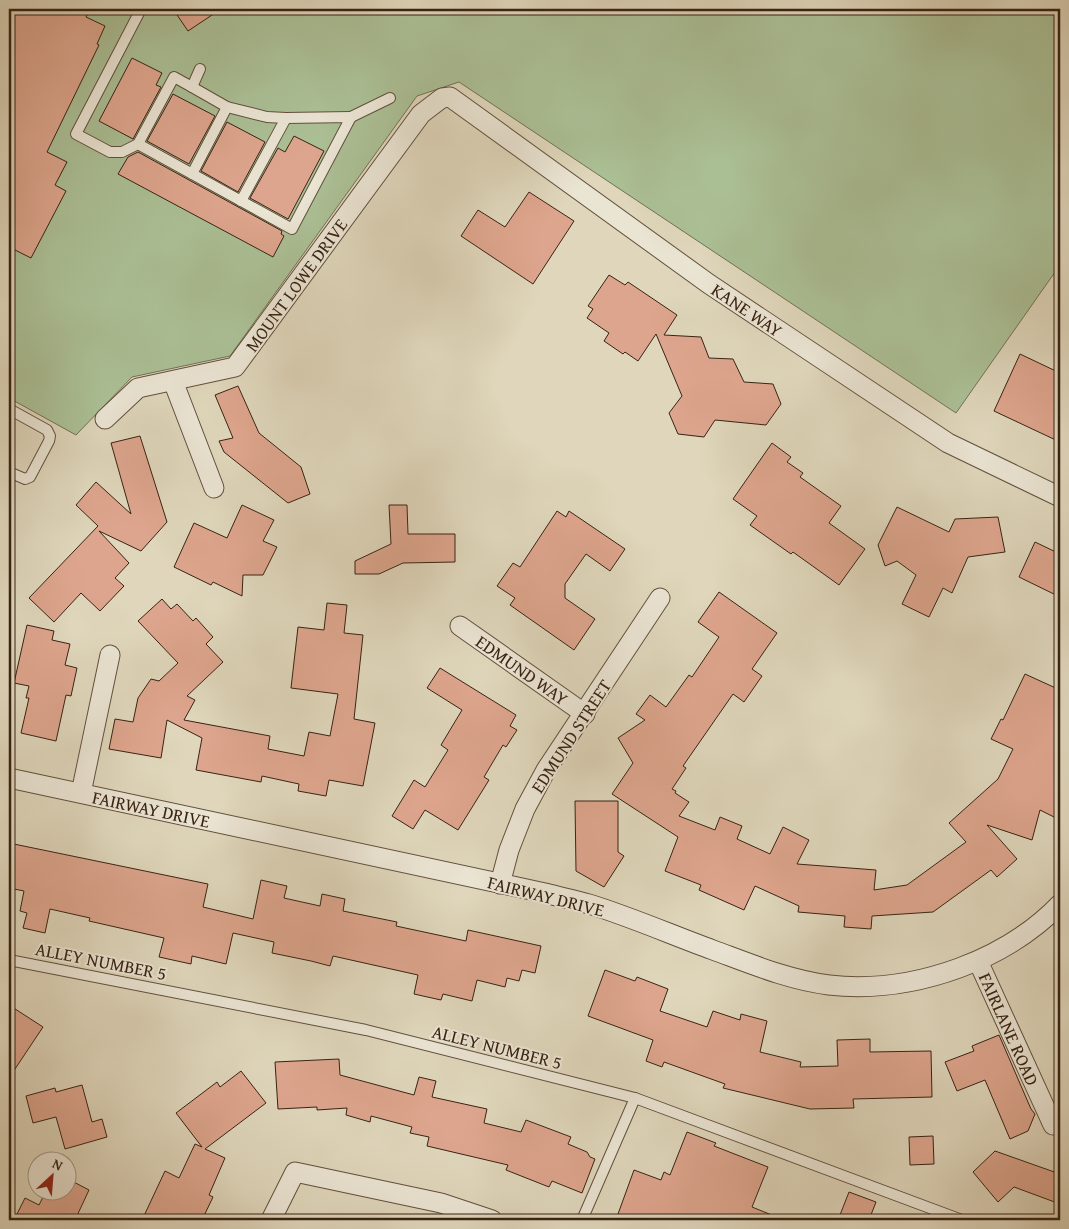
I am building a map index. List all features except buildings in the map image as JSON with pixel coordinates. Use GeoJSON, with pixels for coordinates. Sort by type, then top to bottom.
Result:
{"type":"FeatureCollection","features":[{"type":"Feature","properties":{"kind":"street","name":"MOUNT LOWE DRIVE"},"geometry":{"type":"LineString","coordinates":[[105,419],[138,388],[236,367],[421,114],[442,98],[450,97]]}},
{"type":"Feature","properties":{"kind":"street","name":"KANE WAY"},"geometry":{"type":"LineString","coordinates":[[450,97],[709,284],[939,437],[1060,498]]}},
{"type":"Feature","properties":{"kind":"street"},"geometry":{"type":"LineString","coordinates":[[173,381],[214,488]]}},
{"type":"Feature","properties":{"kind":"street","name":"EDMUND STREET"},"geometry":{"type":"LineString","coordinates":[[500,884],[509,850],[525,809],[546,770],[585,714],[660,598]]}},
{"type":"Feature","properties":{"kind":"street","name":"EDMUND WAY"},"geometry":{"type":"LineString","coordinates":[[460,626],[585,714]]}},
{"type":"Feature","properties":{"kind":"street"},"geometry":{"type":"LineString","coordinates":[[81,794],[110,655]]}},
{"type":"Feature","properties":{"kind":"street","name":"FAIRWAY DRIVE"},"geometry":{"type":"LineString","coordinates":[[9,778],[589,904],[763,968],[796,979],[829,985],[869,986],[908,983],[941,975],[978,961],[1004,948],[1033,928],[1060,904]]}},
{"type":"Feature","properties":{"kind":"street","name":"FAIRLANE ROAD"},"geometry":{"type":"LineString","coordinates":[[978,961],[1053,1125]]}},
{"type":"Feature","properties":{"kind":"street"},"geometry":{"type":"LineString","coordinates":[[271,1220],[295,1172],[441,1203],[492,1220]]}},
{"type":"Feature","properties":{"kind":"lane"},"geometry":{"type":"LineString","coordinates":[[141,9],[76,134],[110,152],[122,152],[138,144],[174,77],[227,107],[267,116],[286,118],[350,116],[390,98]]}},
{"type":"Feature","properties":{"kind":"lane"},"geometry":{"type":"LineString","coordinates":[[192,87],[200,69]]}},
{"type":"Feature","properties":{"kind":"lane"},"geometry":{"type":"LineString","coordinates":[[192,174],[227,107]]}},
{"type":"Feature","properties":{"kind":"lane"},"geometry":{"type":"LineString","coordinates":[[138,144],[292,229],[350,116]]}},
{"type":"Feature","properties":{"kind":"lane"},"geometry":{"type":"LineString","coordinates":[[241,201],[286,118]]}},
{"type":"Feature","properties":{"kind":"lane"},"geometry":{"type":"LineString","coordinates":[[9,409],[47,430],[50,436],[49,442],[30,478],[25,479],[9,472]]}},
{"type":"Feature","properties":{"kind":"lane","name":"ALLEY NUMBER 5"},"geometry":{"type":"LineString","coordinates":[[9,960],[366,1030],[635,1098],[962,1220]]}},
{"type":"Feature","properties":{"kind":"lane"},"geometry":{"type":"LineString","coordinates":[[582,1220],[635,1098]]}},
{"type":"Feature","properties":{"kind":"green space"},"geometry":{"type":"Polygon","coordinates":[[[9,9],[1060,9],[1060,265],[956,413],[459,82],[417,96],[230,356],[132,377],[76,435],[9,398],[9,9]]]}}]}
